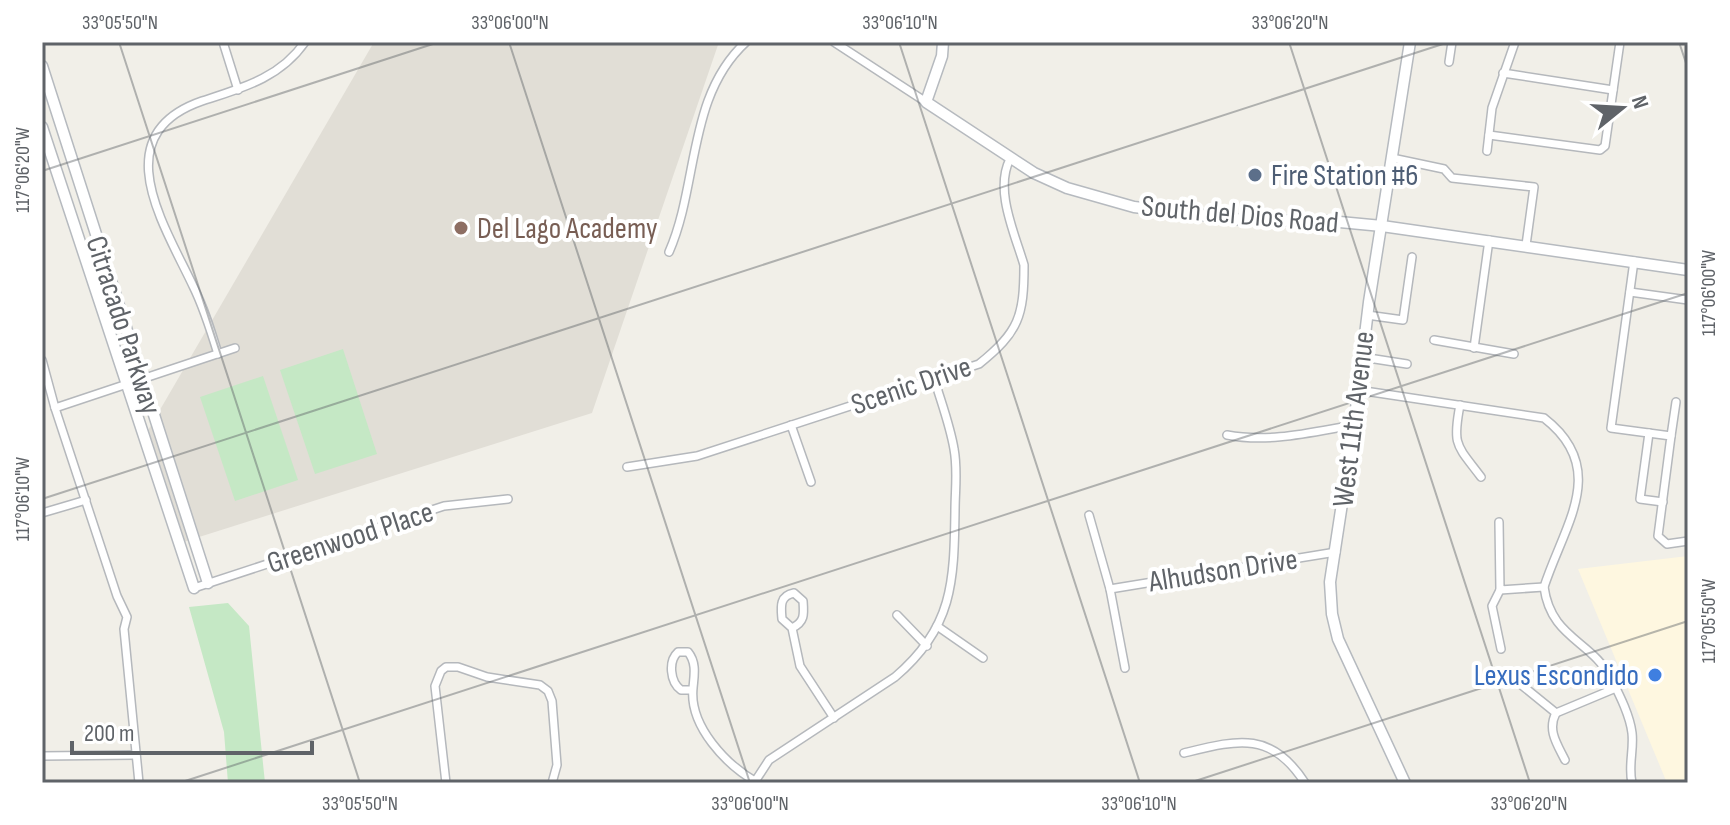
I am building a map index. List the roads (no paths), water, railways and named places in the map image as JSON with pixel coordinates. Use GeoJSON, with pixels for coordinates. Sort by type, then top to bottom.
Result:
{"type":"FeatureCollection","features":[{"type":"Feature","properties":{"kind":"street"},"geometry":{"type":"LineString","coordinates":[[223,42],[238,90]]}},
{"type":"Feature","properties":{"kind":"street"},"geometry":{"type":"LineString","coordinates":[[218,354],[201,303],[152,199],[147,177],[148,163],[160,131],[179,112],[255,84],[277,71],[305,42]]}},
{"type":"Feature","properties":{"kind":"street"},"geometry":{"type":"LineString","coordinates":[[669,252],[687,199],[698,130],[722,70],[746,42]]}},
{"type":"Feature","properties":{"kind":"street","name":"South del Dios Road"},"geometry":{"type":"LineString","coordinates":[[834,42],[1010,159],[1067,188],[1134,207],[1243,220],[1329,221],[1382,226],[1688,270]]}},
{"type":"Feature","properties":{"kind":"street"},"geometry":{"type":"LineString","coordinates":[[926,102],[942,56],[943,42]]}},
{"type":"Feature","properties":{"kind":"street","name":"West 11th Avenue"},"geometry":{"type":"LineString","coordinates":[[1405,783],[1338,639],[1332,614],[1330,582],[1367,315],[1410,42]]}},
{"type":"Feature","properties":{"kind":"street"},"geometry":{"type":"LineString","coordinates":[[1449,62],[1452,42]]}},
{"type":"Feature","properties":{"kind":"street"},"geometry":{"type":"LineString","coordinates":[[1487,151],[1492,108],[1515,42]]}},
{"type":"Feature","properties":{"kind":"street"},"geometry":{"type":"LineString","coordinates":[[1489,135],[1600,150],[1605,146],[1620,42]]}},
{"type":"Feature","properties":{"kind":"street","name":"Citracado Parkway"},"geometry":{"type":"LineString","coordinates":[[42,66],[208,583]]}},
{"type":"Feature","properties":{"kind":"street"},"geometry":{"type":"LineString","coordinates":[[1503,73],[1613,90]]}},
{"type":"Feature","properties":{"kind":"street","name":"Citracado Parkway"},"geometry":{"type":"LineString","coordinates":[[42,127],[194,588]]}},
{"type":"Feature","properties":{"kind":"street"},"geometry":{"type":"LineString","coordinates":[[1392,158],[1444,169],[1452,178],[1534,187],[1526,245]]}},
{"type":"Feature","properties":{"kind":"street","name":"Scenic Drive"},"geometry":{"type":"LineString","coordinates":[[627,467],[697,456],[979,364],[1012,333],[1021,311],[1024,265],[1004,182],[1010,159]]}},
{"type":"Feature","properties":{"kind":"street"},"geometry":{"type":"LineString","coordinates":[[1474,348],[1489,240]]}},
{"type":"Feature","properties":{"kind":"street"},"geometry":{"type":"LineString","coordinates":[[1367,315],[1403,320],[1412,257]]}},
{"type":"Feature","properties":{"kind":"street"},"geometry":{"type":"LineString","coordinates":[[1634,261],[1611,428],[1671,436]]}},
{"type":"Feature","properties":{"kind":"street"},"geometry":{"type":"LineString","coordinates":[[1630,292],[1688,300]]}},
{"type":"Feature","properties":{"kind":"street"},"geometry":{"type":"LineString","coordinates":[[1434,340],[1514,354]]}},
{"type":"Feature","properties":{"kind":"street"},"geometry":{"type":"LineString","coordinates":[[55,408],[235,348]]}},
{"type":"Feature","properties":{"kind":"street"},"geometry":{"type":"LineString","coordinates":[[1362,357],[1407,364]]}},
{"type":"Feature","properties":{"kind":"street"},"geometry":{"type":"LineString","coordinates":[[42,360],[55,408],[127,617],[124,629],[139,783]]}},
{"type":"Feature","properties":{"kind":"street"},"geometry":{"type":"LineString","coordinates":[[692,690],[681,690],[673,681],[672,661],[678,652],[688,652],[693,659],[695,680],[692,690],[696,713],[706,735],[737,770],[756,783],[769,760],[895,677],[927,646],[949,596],[954,568],[957,471],[954,448],[934,378]]}},
{"type":"Feature","properties":{"kind":"street"},"geometry":{"type":"LineString","coordinates":[[1358,390],[1544,418],[1561,431],[1573,450],[1579,468],[1575,503],[1544,587],[1546,601],[1558,626],[1604,666],[1616,688],[1632,731],[1631,780],[1621,783]]}},
{"type":"Feature","properties":{"kind":"street"},"geometry":{"type":"LineString","coordinates":[[1676,402],[1658,536],[1667,544],[1688,541]]}},
{"type":"Feature","properties":{"kind":"street"},"geometry":{"type":"LineString","coordinates":[[1460,405],[1454,435],[1458,447],[1481,477]]}},
{"type":"Feature","properties":{"kind":"street"},"geometry":{"type":"LineString","coordinates":[[791,425],[811,482]]}},
{"type":"Feature","properties":{"kind":"street"},"geometry":{"type":"LineString","coordinates":[[1227,435],[1272,438],[1354,425]]}},
{"type":"Feature","properties":{"kind":"street"},"geometry":{"type":"LineString","coordinates":[[1649,433],[1640,499],[1663,502]]}},
{"type":"Feature","properties":{"kind":"street","name":"Greenwood Place"},"geometry":{"type":"LineString","coordinates":[[194,588],[444,506],[508,499]]}},
{"type":"Feature","properties":{"kind":"street"},"geometry":{"type":"LineString","coordinates":[[42,513],[86,500]]}},
{"type":"Feature","properties":{"kind":"street"},"geometry":{"type":"LineString","coordinates":[[1089,515],[1110,589],[1125,668]]}},
{"type":"Feature","properties":{"kind":"street"},"geometry":{"type":"LineString","coordinates":[[1499,522],[1500,590],[1492,606],[1501,649]]}},
{"type":"Feature","properties":{"kind":"street","name":"Alhudson Drive"},"geometry":{"type":"LineString","coordinates":[[1110,589],[1336,552]]}},
{"type":"Feature","properties":{"kind":"street"},"geometry":{"type":"LineString","coordinates":[[1500,590],[1544,587]]}},
{"type":"Feature","properties":{"kind":"street"},"geometry":{"type":"LineString","coordinates":[[792,628],[801,622],[804,615],[803,601],[794,593],[786,596],[781,603],[782,619],[792,628],[800,666],[834,718]]}},
{"type":"Feature","properties":{"kind":"street"},"geometry":{"type":"LineString","coordinates":[[897,615],[927,646]]}},
{"type":"Feature","properties":{"kind":"street"},"geometry":{"type":"LineString","coordinates":[[937,626],[983,658]]}},
{"type":"Feature","properties":{"kind":"street"},"geometry":{"type":"LineString","coordinates":[[446,783],[435,686],[441,671],[446,667],[458,667],[487,677],[540,685],[548,691],[552,701],[557,765],[552,783]]}},
{"type":"Feature","properties":{"kind":"street"},"geometry":{"type":"LineString","coordinates":[[1519,683],[1556,713]]}},
{"type":"Feature","properties":{"kind":"street"},"geometry":{"type":"LineString","coordinates":[[1565,760],[1553,734],[1552,722],[1556,713],[1616,688]]}},
{"type":"Feature","properties":{"kind":"street"},"geometry":{"type":"LineString","coordinates":[[1184,753],[1226,743],[1255,743],[1285,757],[1305,783]]}},
{"type":"Feature","properties":{"kind":"street"},"geometry":{"type":"LineString","coordinates":[[42,756],[136,755]]}},
{"type":"Feature","properties":{"kind":"place","name":"Fire Station #6"},"geometry":{"type":"Point","coordinates":[1255,175]}},
{"type":"Feature","properties":{"kind":"place","name":"Del Lago Academy"},"geometry":{"type":"Point","coordinates":[461,228]}},
{"type":"Feature","properties":{"kind":"place","name":"Lexus Escondido"},"geometry":{"type":"Point","coordinates":[1655,675]}}]}
